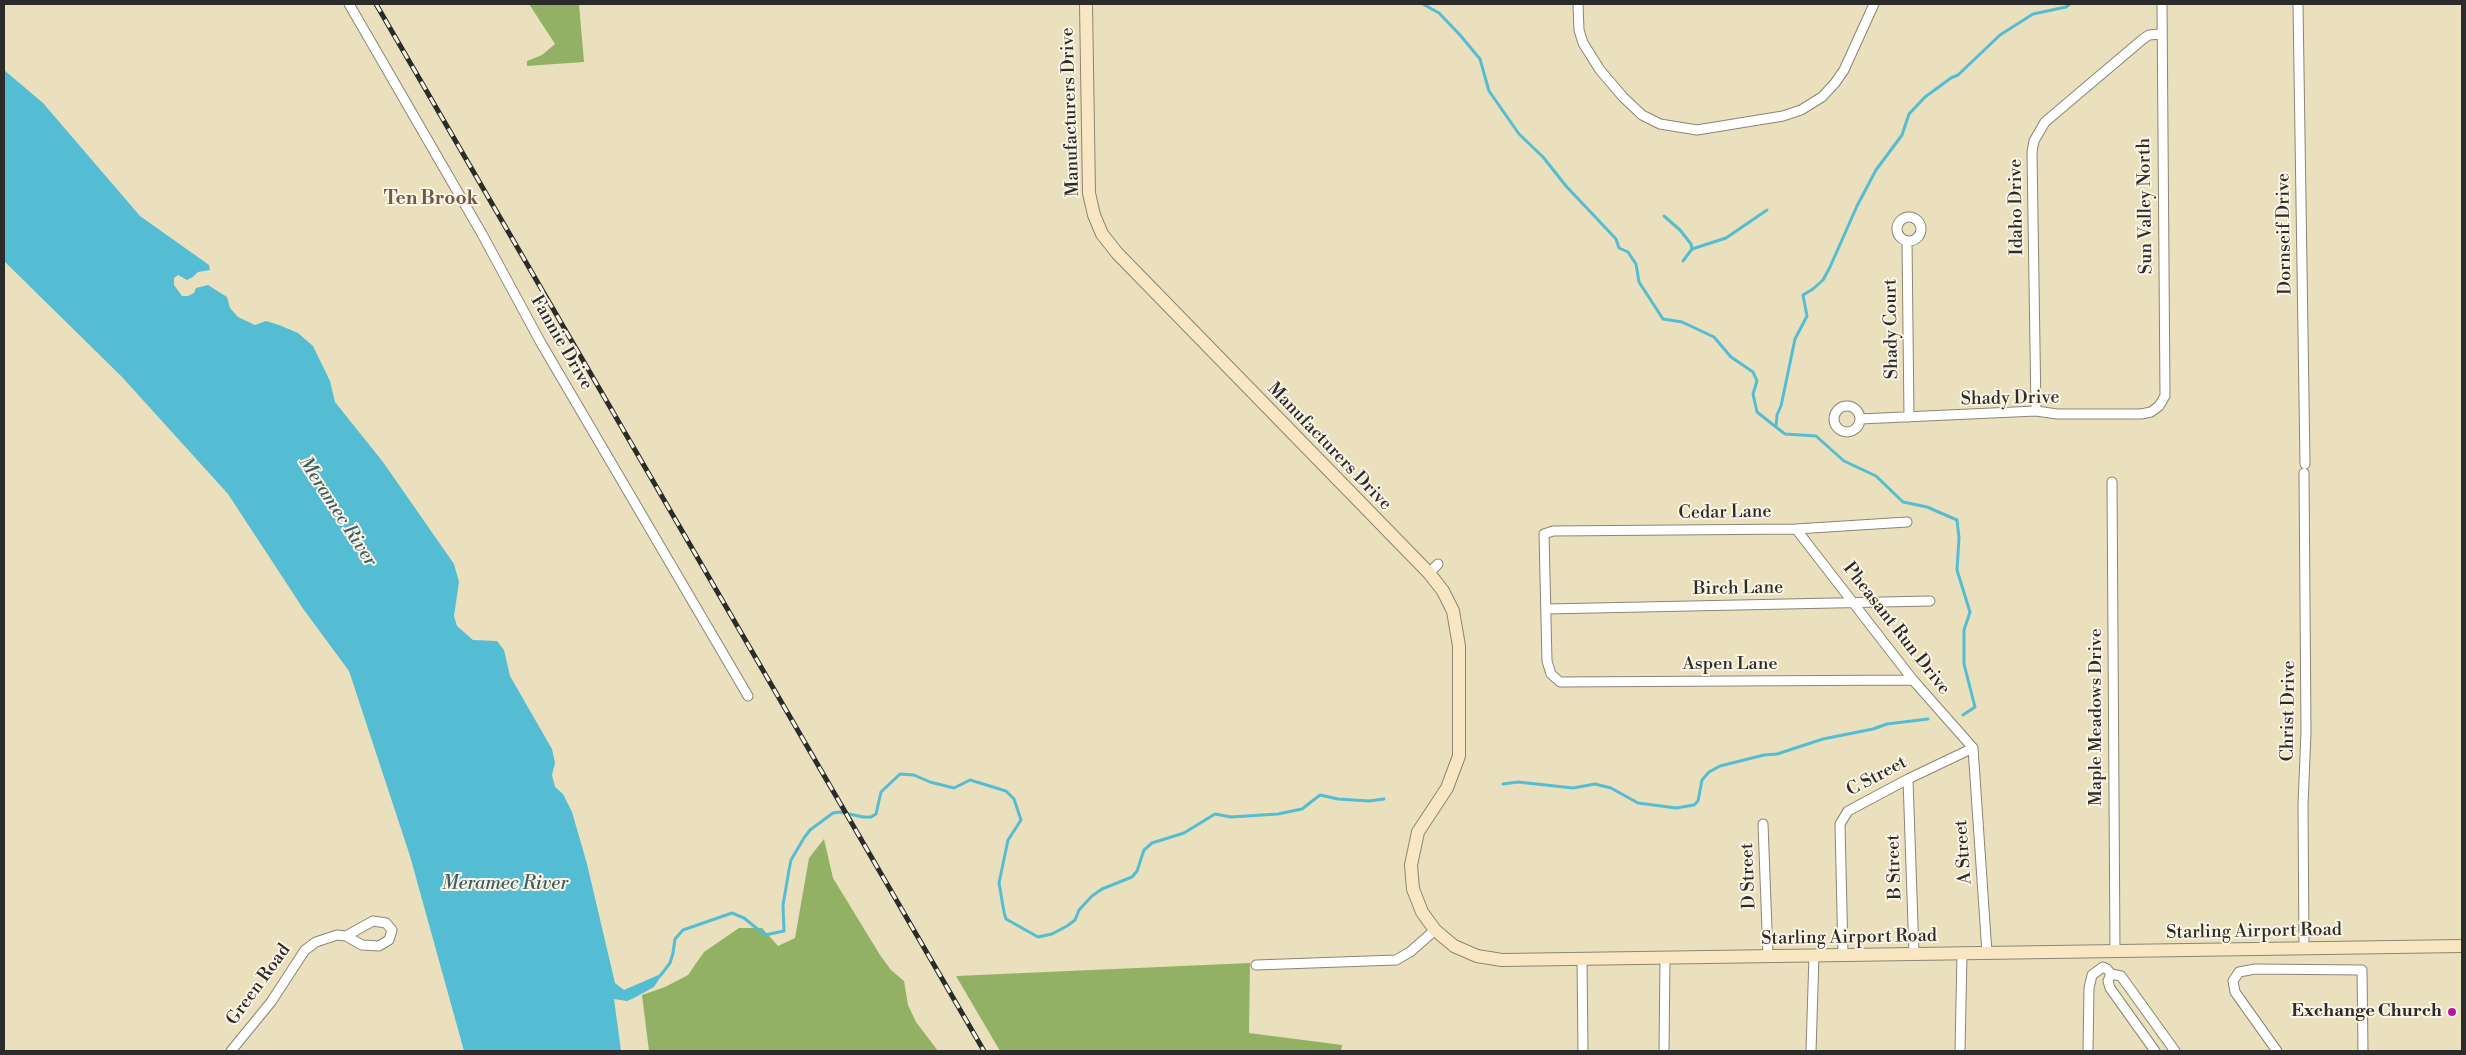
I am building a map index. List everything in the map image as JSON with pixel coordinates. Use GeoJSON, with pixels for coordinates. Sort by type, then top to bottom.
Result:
{"type":"FeatureCollection","features":[{"type":"Feature","properties":{"kind":"street","name":"Fannie Drive"},"geometry":{"type":"LineString","coordinates":[[349,4],[482,234],[541,343],[748,696]]}},
{"type":"Feature","properties":{"kind":"street","name":"Manufacturers Drive"},"geometry":{"type":"LineString","coordinates":[[1086,4],[1089,193],[1095,219],[1102,234],[1117,253],[1429,573],[1443,591],[1453,611],[1458,632],[1460,664],[1459,748],[1457,764],[1447,788],[1420,827],[1411,860],[1412,880],[1416,897],[1422,912],[1435,930]]}},
{"type":"Feature","properties":{"kind":"street"},"geometry":{"type":"LineString","coordinates":[[1578,4],[1583,43],[1592,60],[1623,97],[1642,114],[1660,124],[1697,130],[1783,116],[1801,110],[1822,97],[1836,83],[1844,70],[1874,4]]}},
{"type":"Feature","properties":{"kind":"street","name":"Sun Valley North"},"geometry":{"type":"LineString","coordinates":[[2159,406],[2165,396],[2162,4]]}},
{"type":"Feature","properties":{"kind":"street","name":"Dornseif Drive"},"geometry":{"type":"LineString","coordinates":[[2298,4],[2305,468]]}},
{"type":"Feature","properties":{"kind":"street","name":"Idaho Drive"},"geometry":{"type":"LineString","coordinates":[[2036,411],[2032,152],[2034,141],[2044,122],[2143,39],[2149,35],[2161,34]]}},
{"type":"Feature","properties":{"kind":"street","name":"Shady Court"},"geometry":{"type":"LineString","coordinates":[[1907,241],[1910,418]]}},
{"type":"Feature","properties":{"kind":"street","name":"Shady Drive"},"geometry":{"type":"LineString","coordinates":[[1860,418],[1910,418],[2036,411],[2057,414],[2141,414],[2151,412],[2159,406]]}},
{"type":"Feature","properties":{"kind":"street","name":"Christ Drive"},"geometry":{"type":"LineString","coordinates":[[2304,949],[2303,805],[2306,722],[2305,468]]}},
{"type":"Feature","properties":{"kind":"street","name":"Maple Meadows Drive"},"geometry":{"type":"LineString","coordinates":[[2103,967],[2109,952],[2112,482]]}},
{"type":"Feature","properties":{"kind":"street","name":"Cedar Lane"},"geometry":{"type":"LineString","coordinates":[[1546,609],[1544,534],[1553,531],[1796,528],[1907,522]]}},
{"type":"Feature","properties":{"kind":"street","name":"Pheasant Run Drive"},"geometry":{"type":"LineString","coordinates":[[1796,528],[1913,680],[1973,748]]}},
{"type":"Feature","properties":{"kind":"street"},"geometry":{"type":"LineString","coordinates":[[1429,573],[1438,564]]}},
{"type":"Feature","properties":{"kind":"street","name":"Birch Lane"},"geometry":{"type":"LineString","coordinates":[[1546,609],[1930,601]]}},
{"type":"Feature","properties":{"kind":"street","name":"Aspen Lane"},"geometry":{"type":"LineString","coordinates":[[1546,609],[1547,661],[1551,674],[1560,682],[1913,680]]}},
{"type":"Feature","properties":{"kind":"street","name":"C Street"},"geometry":{"type":"LineString","coordinates":[[1844,955],[1840,824],[1848,810],[1973,748]]}},
{"type":"Feature","properties":{"kind":"street","name":"A Street"},"geometry":{"type":"LineString","coordinates":[[1973,748],[1986,954]]}},
{"type":"Feature","properties":{"kind":"street","name":"B Street"},"geometry":{"type":"LineString","coordinates":[[1908,779],[1914,954]]}},
{"type":"Feature","properties":{"kind":"street","name":"D Street"},"geometry":{"type":"LineString","coordinates":[[1763,824],[1768,956]]}},
{"type":"Feature","properties":{"kind":"street","name":"Green Road"},"geometry":{"type":"LineString","coordinates":[[231,1051],[271,1002],[305,950],[316,942],[337,935],[346,936],[362,945],[379,946],[389,940],[392,930],[386,923],[372,921],[346,936]]}},
{"type":"Feature","properties":{"kind":"street"},"geometry":{"type":"LineString","coordinates":[[1256,965],[1390,961],[1410,952],[1435,930]]}},
{"type":"Feature","properties":{"kind":"street","name":"Starling Airport Road"},"geometry":{"type":"LineString","coordinates":[[1435,930],[1460,950],[1485,958],[1582,959],[2462,946]]}},
{"type":"Feature","properties":{"kind":"street"},"geometry":{"type":"LineString","coordinates":[[1960,1051],[1962,954]]}},
{"type":"Feature","properties":{"kind":"street"},"geometry":{"type":"LineString","coordinates":[[1811,1051],[1814,956]]}},
{"type":"Feature","properties":{"kind":"street"},"geometry":{"type":"LineString","coordinates":[[1664,1051],[1665,957]]}},
{"type":"Feature","properties":{"kind":"street"},"geometry":{"type":"LineString","coordinates":[[1582,959],[1583,1051]]}},
{"type":"Feature","properties":{"kind":"street"},"geometry":{"type":"LineString","coordinates":[[2088,1051],[2089,988],[2092,975],[2103,967],[2107,968],[2111,974],[2121,976],[2175,1051]]}},
{"type":"Feature","properties":{"kind":"street"},"geometry":{"type":"LineString","coordinates":[[2277,1051],[2235,992],[2233,981],[2239,972],[2255,969],[2362,970],[2363,1051]]}},
{"type":"Feature","properties":{"kind":"street"},"geometry":{"type":"LineString","coordinates":[[2111,974],[2108,981],[2110,988],[2155,1051]]}},
{"type":"Feature","properties":{"kind":"green space"},"geometry":{"type":"Polygon","coordinates":[[[529,4],[579,4],[584,62],[527,66],[527,61],[542,55],[555,44],[529,4]]]}},
{"type":"Feature","properties":{"kind":"green space"},"geometry":{"type":"Polygon","coordinates":[[[824,839],[833,878],[880,955],[891,970],[904,981],[908,1005],[916,1022],[938,1051],[649,1051],[642,995],[665,987],[688,975],[704,952],[739,928],[762,928],[778,946],[795,938],[809,858],[824,839]]]}},
{"type":"Feature","properties":{"kind":"green space"},"geometry":{"type":"Polygon","coordinates":[[[1250,963],[1249,1033],[1342,1045],[1341,1051],[1000,1051],[956,976],[1250,963]]]}},
{"type":"Feature","properties":{"kind":"water","name":"Meramec River"},"geometry":{"type":"Polygon","coordinates":[[[4,70],[43,103],[140,216],[209,265],[210,270],[198,272],[187,280],[178,275],[174,278],[174,285],[182,296],[188,296],[194,293],[196,288],[208,285],[227,297],[230,308],[238,317],[255,325],[266,321],[279,325],[298,333],[313,346],[330,381],[335,402],[383,462],[454,564],[459,582],[454,616],[457,626],[473,640],[497,641],[504,650],[510,676],[552,749],[555,763],[552,775],[555,787],[563,794],[572,812],[587,864],[615,983],[624,990],[663,973],[654,987],[634,998],[627,1001],[614,999],[621,1051],[464,1051],[410,856],[349,671],[304,610],[228,494],[122,377],[4,261],[4,70]]]}},
{"type":"Feature","properties":{"kind":"waterway"},"geometry":{"type":"LineString","coordinates":[[1423,4],[1439,13],[1480,59],[1489,91],[1519,134],[1543,157],[1566,186],[1616,239],[1619,248],[1628,252],[1636,264],[1639,282],[1663,319],[1682,322],[1714,337],[1731,357],[1753,372],[1757,381],[1753,394],[1757,412],[1776,427]]}},
{"type":"Feature","properties":{"kind":"waterway"},"geometry":{"type":"LineString","coordinates":[[1963,715],[1975,707],[1964,664],[1964,630],[1970,612],[1957,570],[1959,538],[1957,520],[1927,507],[1903,502],[1876,476],[1844,461],[1816,436],[1785,434],[1776,427],[1777,415],[1781,406],[1795,339],[1807,316],[1803,295],[1823,280],[1857,206],[1876,170],[1902,135],[1909,114],[1925,97],[1958,75],[2000,35],[2033,14],[2066,7],[2070,4]]}},
{"type":"Feature","properties":{"kind":"waterway"},"geometry":{"type":"LineString","coordinates":[[1683,261],[1692,249],[1726,238],[1767,210]]}},
{"type":"Feature","properties":{"kind":"waterway"},"geometry":{"type":"LineString","coordinates":[[1664,216],[1680,230],[1691,244],[1692,249]]}},
{"type":"Feature","properties":{"kind":"waterway"},"geometry":{"type":"LineString","coordinates":[[1503,784],[1518,782],[1573,788],[1595,784],[1611,788],[1638,803],[1676,808],[1694,805],[1698,801],[1702,780],[1709,772],[1720,766],[1764,755],[1777,754],[1823,739],[1873,729],[1887,724],[1928,719]]}},
{"type":"Feature","properties":{"kind":"waterway"},"geometry":{"type":"LineString","coordinates":[[660,976],[670,963],[675,939],[683,930],[732,913],[744,918],[765,935],[784,931],[783,905],[791,860],[804,838],[810,830],[833,813],[840,812],[863,817],[871,817],[876,814],[881,792],[900,774],[914,775],[930,782],[954,788],[970,780],[1006,791],[1014,799],[1021,820],[1008,840],[999,883],[1004,912],[1006,919],[1038,937],[1052,934],[1067,926],[1075,920],[1079,910],[1092,896],[1102,889],[1132,877],[1137,871],[1144,850],[1152,843],[1184,833],[1215,814],[1231,817],[1278,814],[1302,809],[1320,795],[1338,799],[1369,801],[1384,799]]}},
{"type":"Feature","properties":{"kind":"railway"},"geometry":{"type":"LineString","coordinates":[[376,4],[984,1051]]}},
{"type":"Feature","properties":{"kind":"place","name":"Exchange Church"},"geometry":{"type":"Point","coordinates":[2452,1012]}},
{"type":"Feature","properties":{"kind":"district","name":"Ten Brook"},"geometry":{"type":"Point","coordinates":[431,199]}}]}
